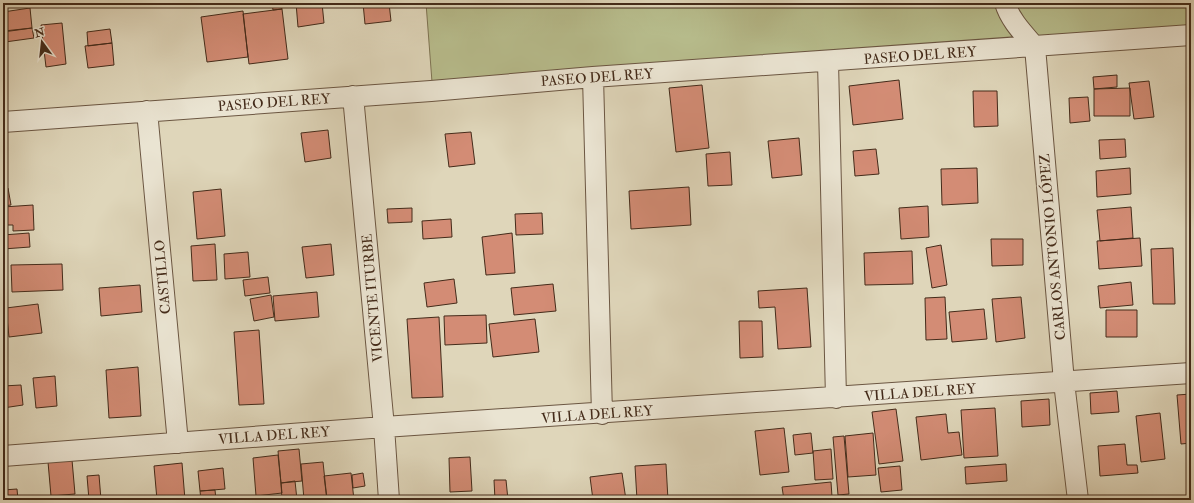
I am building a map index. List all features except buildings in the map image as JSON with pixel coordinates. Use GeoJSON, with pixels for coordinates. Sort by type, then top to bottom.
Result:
{"type":"FeatureCollection","features":[{"type":"Feature","properties":{"kind":"street"},"geometry":{"type":"LineString","coordinates":[[1005,3],[1008,12],[1017,26],[1035,47]]}},
{"type":"Feature","properties":{"kind":"street","name":"PASEO DEL REY"},"geometry":{"type":"LineString","coordinates":[[3,122],[593,77],[828,62],[1191,35]]}},
{"type":"Feature","properties":{"kind":"street","name":"CARLOS ANTONIO LÓPEZ"},"geometry":{"type":"LineString","coordinates":[[1035,47],[1064,382],[1078,500]]}},
{"type":"Feature","properties":{"kind":"street"},"geometry":{"type":"LineString","coordinates":[[828,62],[836,398]]}},
{"type":"Feature","properties":{"kind":"street"},"geometry":{"type":"LineString","coordinates":[[593,77],[602,414]]}},
{"type":"Feature","properties":{"kind":"street","name":"VICENTE ITURBE"},"geometry":{"type":"LineString","coordinates":[[353,96],[384,427],[389,500]]}},
{"type":"Feature","properties":{"kind":"street","name":"CASTILLO"},"geometry":{"type":"LineString","coordinates":[[147,111],[178,443]]}},
{"type":"Feature","properties":{"kind":"street","name":"VILLA DEL REY"},"geometry":{"type":"LineString","coordinates":[[3,456],[384,427],[602,414],[1191,373]]}},
{"type":"Feature","properties":{"kind":"green space"},"geometry":{"type":"Polygon","coordinates":[[[426,3],[1191,3],[1191,26],[432,82],[426,3]]]}}]}
